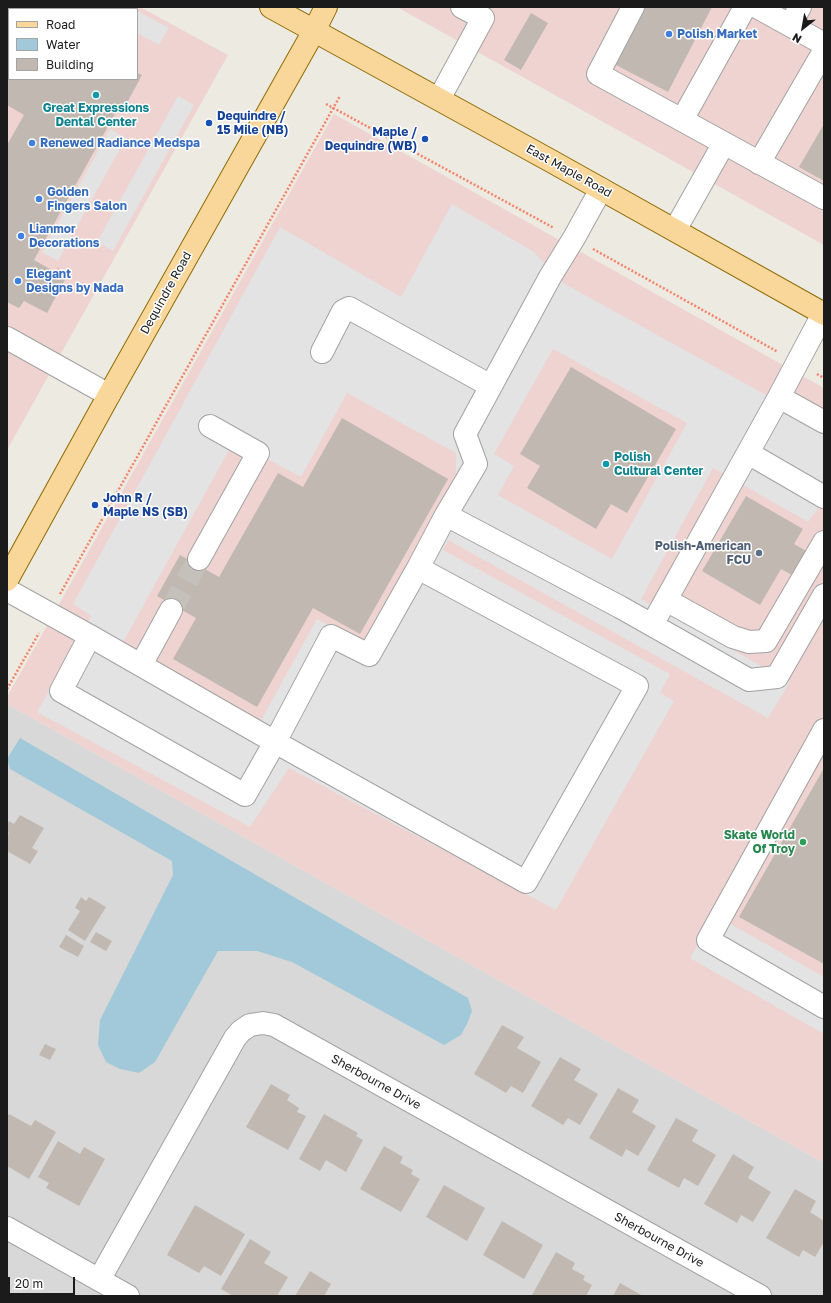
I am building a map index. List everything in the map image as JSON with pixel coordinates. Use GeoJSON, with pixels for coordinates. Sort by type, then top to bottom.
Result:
{"type":"FeatureCollection","features":[{"type":"Feature","properties":{"kind":"main road","name":"East Maple Road"},"geometry":{"type":"LineString","coordinates":[[271,7],[824,314]]}},
{"type":"Feature","properties":{"kind":"main road","name":"Dequindre Road"},"geometry":{"type":"LineString","coordinates":[[7,580],[326,7]]}},
{"type":"Feature","properties":{"kind":"street"},"geometry":{"type":"LineString","coordinates":[[439,99],[483,18],[462,7]]}},
{"type":"Feature","properties":{"kind":"street"},"geometry":{"type":"LineString","coordinates":[[633,7],[598,74],[824,198]]}},
{"type":"Feature","properties":{"kind":"street"},"geometry":{"type":"LineString","coordinates":[[682,120],[745,7]]}},
{"type":"Feature","properties":{"kind":"street"},"geometry":{"type":"LineString","coordinates":[[757,7],[795,16],[824,44]]}},
{"type":"Feature","properties":{"kind":"street"},"geometry":{"type":"LineString","coordinates":[[759,163],[824,51]]}},
{"type":"Feature","properties":{"kind":"street"},"geometry":{"type":"LineString","coordinates":[[675,230],[724,143]]}},
{"type":"Feature","properties":{"kind":"street"},"geometry":{"type":"LineString","coordinates":[[90,636],[61,691],[245,795],[331,636],[369,655],[446,515],[476,464],[465,434],[550,277],[574,238],[601,189]]}},
{"type":"Feature","properties":{"kind":"street"},"geometry":{"type":"LineString","coordinates":[[322,352],[343,311],[350,308],[491,386]]}},
{"type":"Feature","properties":{"kind":"street"},"geometry":{"type":"LineString","coordinates":[[652,625],[824,314]]}},
{"type":"Feature","properties":{"kind":"street"},"geometry":{"type":"LineString","coordinates":[[7,338],[109,395]]}},
{"type":"Feature","properties":{"kind":"street"},"geometry":{"type":"LineString","coordinates":[[779,397],[824,422]]}},
{"type":"Feature","properties":{"kind":"street"},"geometry":{"type":"LineString","coordinates":[[199,559],[258,453],[210,426]]}},
{"type":"Feature","properties":{"kind":"street"},"geometry":{"type":"LineString","coordinates":[[748,453],[824,497]]}},
{"type":"Feature","properties":{"kind":"street"},"geometry":{"type":"LineString","coordinates":[[446,515],[620,607],[749,680],[777,677],[824,595]]}},
{"type":"Feature","properties":{"kind":"street"},"geometry":{"type":"LineString","coordinates":[[666,600],[733,637],[749,642],[766,641],[824,542]]}},
{"type":"Feature","properties":{"kind":"street"},"geometry":{"type":"LineString","coordinates":[[7,590],[526,882],[637,686],[418,568]]}},
{"type":"Feature","properties":{"kind":"street"},"geometry":{"type":"LineString","coordinates":[[141,665],[171,610]]}},
{"type":"Feature","properties":{"kind":"street"},"geometry":{"type":"LineString","coordinates":[[824,730],[708,940],[824,1007]]}},
{"type":"Feature","properties":{"kind":"street","name":"Sherbourne Drive"},"geometry":{"type":"LineString","coordinates":[[99,1280],[235,1038],[241,1031],[250,1026],[263,1023],[274,1025],[760,1296]]}},
{"type":"Feature","properties":{"kind":"street"},"geometry":{"type":"LineString","coordinates":[[7,1228],[128,1296]]}},
{"type":"Feature","properties":{"kind":"path"},"geometry":{"type":"LineString","coordinates":[[60,595],[340,96]]}},
{"type":"Feature","properties":{"kind":"path"},"geometry":{"type":"LineString","coordinates":[[326,104],[556,229]]}},
{"type":"Feature","properties":{"kind":"path"},"geometry":{"type":"LineString","coordinates":[[597,251],[783,354]]}},
{"type":"Feature","properties":{"kind":"path"},"geometry":{"type":"LineString","coordinates":[[56,272],[58,268]]}},
{"type":"Feature","properties":{"kind":"path"},"geometry":{"type":"LineString","coordinates":[[816,374],[824,378]]}},
{"type":"Feature","properties":{"kind":"path"},"geometry":{"type":"LineString","coordinates":[[7,689],[41,628]]}},
{"type":"Feature","properties":{"kind":"shaded area"},"geometry":{"type":"Polygon","coordinates":[[[7,7],[140,7],[228,55],[7,450],[7,7]]]}},
{"type":"Feature","properties":{"kind":"shaded area"},"geometry":{"type":"Polygon","coordinates":[[[397,7],[824,7],[824,245],[397,7]]]}},
{"type":"Feature","properties":{"kind":"shaded area"},"geometry":{"type":"Polygon","coordinates":[[[138,12],[169,28],[159,45],[138,34],[138,12]]]}},
{"type":"Feature","properties":{"kind":"shaded area"},"geometry":{"type":"Polygon","coordinates":[[[178,96],[194,105],[113,251],[97,242],[178,96]]]}},
{"type":"Feature","properties":{"kind":"shaded area"},"geometry":{"type":"Polygon","coordinates":[[[334,114],[824,388],[824,1163],[7,704],[7,697],[334,114]]]}},
{"type":"Feature","properties":{"kind":"shaded area"},"geometry":{"type":"Polygon","coordinates":[[[110,129],[126,138],[58,261],[42,252],[110,129]]]}},
{"type":"Feature","properties":{"kind":"shaded area"},"geometry":{"type":"Polygon","coordinates":[[[452,204],[534,252],[563,283],[824,427],[824,504],[821,505],[808,522],[713,468],[641,599],[790,682],[768,718],[448,540],[443,550],[670,674],[660,693],[674,701],[556,910],[289,768],[250,827],[37,712],[91,616],[73,604],[280,227],[401,297],[452,204]],[[553,349],[494,454],[514,466],[498,495],[612,559],[687,423],[553,349]],[[347,393],[301,477],[234,441],[121,646],[260,722],[317,619],[364,644],[456,477],[456,453],[347,393]]]}},
{"type":"Feature","properties":{"kind":"shaded area"},"geometry":{"type":"Polygon","coordinates":[[[7,704],[824,1163],[824,1296],[7,1296],[7,704]]]}},
{"type":"Feature","properties":{"kind":"shaded area"},"geometry":{"type":"Polygon","coordinates":[[[715,915],[824,977],[824,1034],[690,958],[715,915]]]}},
{"type":"Feature","properties":{"kind":"water"},"geometry":{"type":"Polygon","coordinates":[[[20,738],[468,998],[472,1011],[461,1035],[444,1045],[292,962],[257,951],[218,951],[155,1062],[139,1073],[120,1069],[106,1062],[98,1045],[100,1020],[173,875],[172,861],[10,769],[7,759],[20,738]]]}},
{"type":"Feature","properties":{"kind":"building"},"geometry":{"type":"Polygon","coordinates":[[[645,7],[712,7],[668,92],[614,64],[645,7]]]}},
{"type":"Feature","properties":{"kind":"building"},"geometry":{"type":"Polygon","coordinates":[[[531,13],[548,23],[521,70],[504,60],[531,13]]]}},
{"type":"Feature","properties":{"kind":"building"},"geometry":{"type":"Polygon","coordinates":[[[7,14],[8,80],[138,80],[138,73],[142,75],[121,114],[116,112],[34,260],[66,278],[47,313],[24,301],[19,308],[7,302],[7,145],[24,115],[7,105],[7,14]]]}},
{"type":"Feature","properties":{"kind":"building"},"geometry":{"type":"Polygon","coordinates":[[[824,124],[824,181],[799,167],[824,124]]]}},
{"type":"Feature","properties":{"kind":"building"},"geometry":{"type":"Polygon","coordinates":[[[571,367],[676,429],[627,513],[611,504],[596,529],[527,488],[540,466],[520,454],[571,367]]]}},
{"type":"Feature","properties":{"kind":"building"},"geometry":{"type":"Polygon","coordinates":[[[342,418],[448,479],[360,634],[313,608],[257,707],[173,659],[196,618],[157,596],[180,555],[219,577],[278,473],[303,487],[342,418]]]}},
{"type":"Feature","properties":{"kind":"building"},"geometry":{"type":"Polygon","coordinates":[[[746,496],[803,529],[794,544],[824,561],[810,585],[781,569],[760,605],[702,571],[746,496]]]}},
{"type":"Feature","properties":{"kind":"building","name":"Skate World Of Troy"},"geometry":{"type":"Polygon","coordinates":[[[824,768],[824,964],[739,917],[824,768]]]}},
{"type":"Feature","properties":{"kind":"building"},"geometry":{"type":"Polygon","coordinates":[[[20,815],[44,828],[32,848],[38,851],[30,864],[7,851],[7,837],[9,833],[7,832],[7,825],[9,821],[14,824],[20,815]]]}},
{"type":"Feature","properties":{"kind":"building"},"geometry":{"type":"Polygon","coordinates":[[[81,897],[86,901],[89,897],[106,907],[85,941],[68,930],[80,911],[75,908],[81,897]]]}},
{"type":"Feature","properties":{"kind":"building"},"geometry":{"type":"Polygon","coordinates":[[[96,932],[112,941],[106,951],[90,942],[96,932]]]}},
{"type":"Feature","properties":{"kind":"building"},"geometry":{"type":"Polygon","coordinates":[[[66,935],[84,946],[78,957],[59,947],[66,935]]]}},
{"type":"Feature","properties":{"kind":"building"},"geometry":{"type":"Polygon","coordinates":[[[502,1025],[524,1037],[517,1048],[541,1062],[523,1093],[511,1086],[506,1093],[474,1074],[502,1025]]]}},
{"type":"Feature","properties":{"kind":"building"},"geometry":{"type":"Polygon","coordinates":[[[45,1044],[56,1049],[50,1060],[39,1055],[45,1044]]]}},
{"type":"Feature","properties":{"kind":"building"},"geometry":{"type":"Polygon","coordinates":[[[560,1057],[581,1069],[574,1080],[598,1094],[580,1125],[568,1118],[563,1125],[531,1106],[560,1057]]]}},
{"type":"Feature","properties":{"kind":"building"},"geometry":{"type":"Polygon","coordinates":[[[271,1084],[290,1095],[287,1100],[299,1108],[297,1112],[306,1116],[288,1150],[246,1127],[271,1084]]]}},
{"type":"Feature","properties":{"kind":"building"},"geometry":{"type":"Polygon","coordinates":[[[618,1088],[639,1100],[632,1112],[656,1126],[638,1156],[626,1149],[622,1157],[589,1138],[618,1088]]]}},
{"type":"Feature","properties":{"kind":"building"},"geometry":{"type":"Polygon","coordinates":[[[9,1114],[31,1126],[35,1120],[56,1132],[29,1179],[7,1166],[7,1117],[9,1114]]]}},
{"type":"Feature","properties":{"kind":"building"},"geometry":{"type":"Polygon","coordinates":[[[324,1114],[358,1133],[356,1136],[363,1140],[346,1172],[326,1160],[320,1171],[299,1159],[324,1114]]]}},
{"type":"Feature","properties":{"kind":"building"},"geometry":{"type":"Polygon","coordinates":[[[676,1118],[698,1130],[692,1141],[716,1155],[698,1186],[684,1178],[679,1188],[647,1170],[676,1118]]]}},
{"type":"Feature","properties":{"kind":"building"},"geometry":{"type":"Polygon","coordinates":[[[58,1141],[80,1154],[84,1147],[105,1159],[79,1206],[46,1188],[49,1183],[38,1177],[58,1141]]]}},
{"type":"Feature","properties":{"kind":"building"},"geometry":{"type":"Polygon","coordinates":[[[384,1146],[403,1157],[400,1163],[413,1170],[411,1174],[420,1179],[401,1212],[360,1189],[384,1146]]]}},
{"type":"Feature","properties":{"kind":"building"},"geometry":{"type":"Polygon","coordinates":[[[733,1154],[754,1167],[748,1178],[771,1192],[753,1222],[741,1215],[737,1223],[704,1204],[733,1154]]]}},
{"type":"Feature","properties":{"kind":"building"},"geometry":{"type":"Polygon","coordinates":[[[444,1185],[485,1208],[467,1241],[426,1217],[444,1185]]]}},
{"type":"Feature","properties":{"kind":"building"},"geometry":{"type":"Polygon","coordinates":[[[795,1189],[816,1201],[810,1212],[824,1221],[824,1242],[815,1257],[803,1250],[799,1257],[766,1238],[795,1189]]]}},
{"type":"Feature","properties":{"kind":"building"},"geometry":{"type":"Polygon","coordinates":[[[195,1205],[245,1234],[221,1276],[204,1266],[199,1273],[167,1255],[195,1205]]]}},
{"type":"Feature","properties":{"kind":"building"},"geometry":{"type":"Polygon","coordinates":[[[502,1221],[543,1245],[524,1279],[483,1255],[502,1221]]]}},
{"type":"Feature","properties":{"kind":"building"},"geometry":{"type":"Polygon","coordinates":[[[250,1239],[271,1252],[264,1263],[288,1277],[277,1296],[233,1296],[221,1289],[250,1239]]]}},
{"type":"Feature","properties":{"kind":"building"},"geometry":{"type":"Polygon","coordinates":[[[556,1252],[575,1263],[572,1269],[585,1276],[583,1280],[592,1285],[586,1296],[532,1295],[556,1252]]]}},
{"type":"Feature","properties":{"kind":"building"},"geometry":{"type":"Polygon","coordinates":[[[310,1271],[331,1284],[324,1296],[295,1296],[310,1271]]]}},
{"type":"Feature","properties":{"kind":"building"},"geometry":{"type":"Polygon","coordinates":[[[620,1283],[643,1296],[613,1296],[620,1283]]]}},
{"type":"Feature","properties":{"kind":"tunnel"},"geometry":{"type":"LineString","coordinates":[[171,610],[199,559]]}},
{"type":"Feature","properties":{"kind":"place","name":"Polish Market"},"geometry":{"type":"Point","coordinates":[669,34]}},
{"type":"Feature","properties":{"kind":"place","name":"Great Expressions Dental Center"},"geometry":{"type":"Point","coordinates":[96,95]}},
{"type":"Feature","properties":{"kind":"place","name":"Dequindre / 15 Mile (NB)"},"geometry":{"type":"Point","coordinates":[209,123]}},
{"type":"Feature","properties":{"kind":"place","name":"Maple / Dequindre (WB)"},"geometry":{"type":"Point","coordinates":[425,139]}},
{"type":"Feature","properties":{"kind":"place","name":"Renewed Radiance Medspa"},"geometry":{"type":"Point","coordinates":[32,143]}},
{"type":"Feature","properties":{"kind":"place","name":"Golden Fingers Salon"},"geometry":{"type":"Point","coordinates":[39,199]}},
{"type":"Feature","properties":{"kind":"place","name":"Lianmor Decorations"},"geometry":{"type":"Point","coordinates":[21,236]}},
{"type":"Feature","properties":{"kind":"place","name":"Elegant Designs by Nada"},"geometry":{"type":"Point","coordinates":[18,281]}},
{"type":"Feature","properties":{"kind":"place","name":"Polish Cultural Center"},"geometry":{"type":"Point","coordinates":[606,464]}},
{"type":"Feature","properties":{"kind":"place","name":"John R / Maple NS (SB)"},"geometry":{"type":"Point","coordinates":[95,505]}},
{"type":"Feature","properties":{"kind":"place","name":"Polish-American FCU"},"geometry":{"type":"Point","coordinates":[759,553]}},
{"type":"Feature","properties":{"kind":"place","name":"Skate World Of Troy"},"geometry":{"type":"Point","coordinates":[803,842]}}]}
